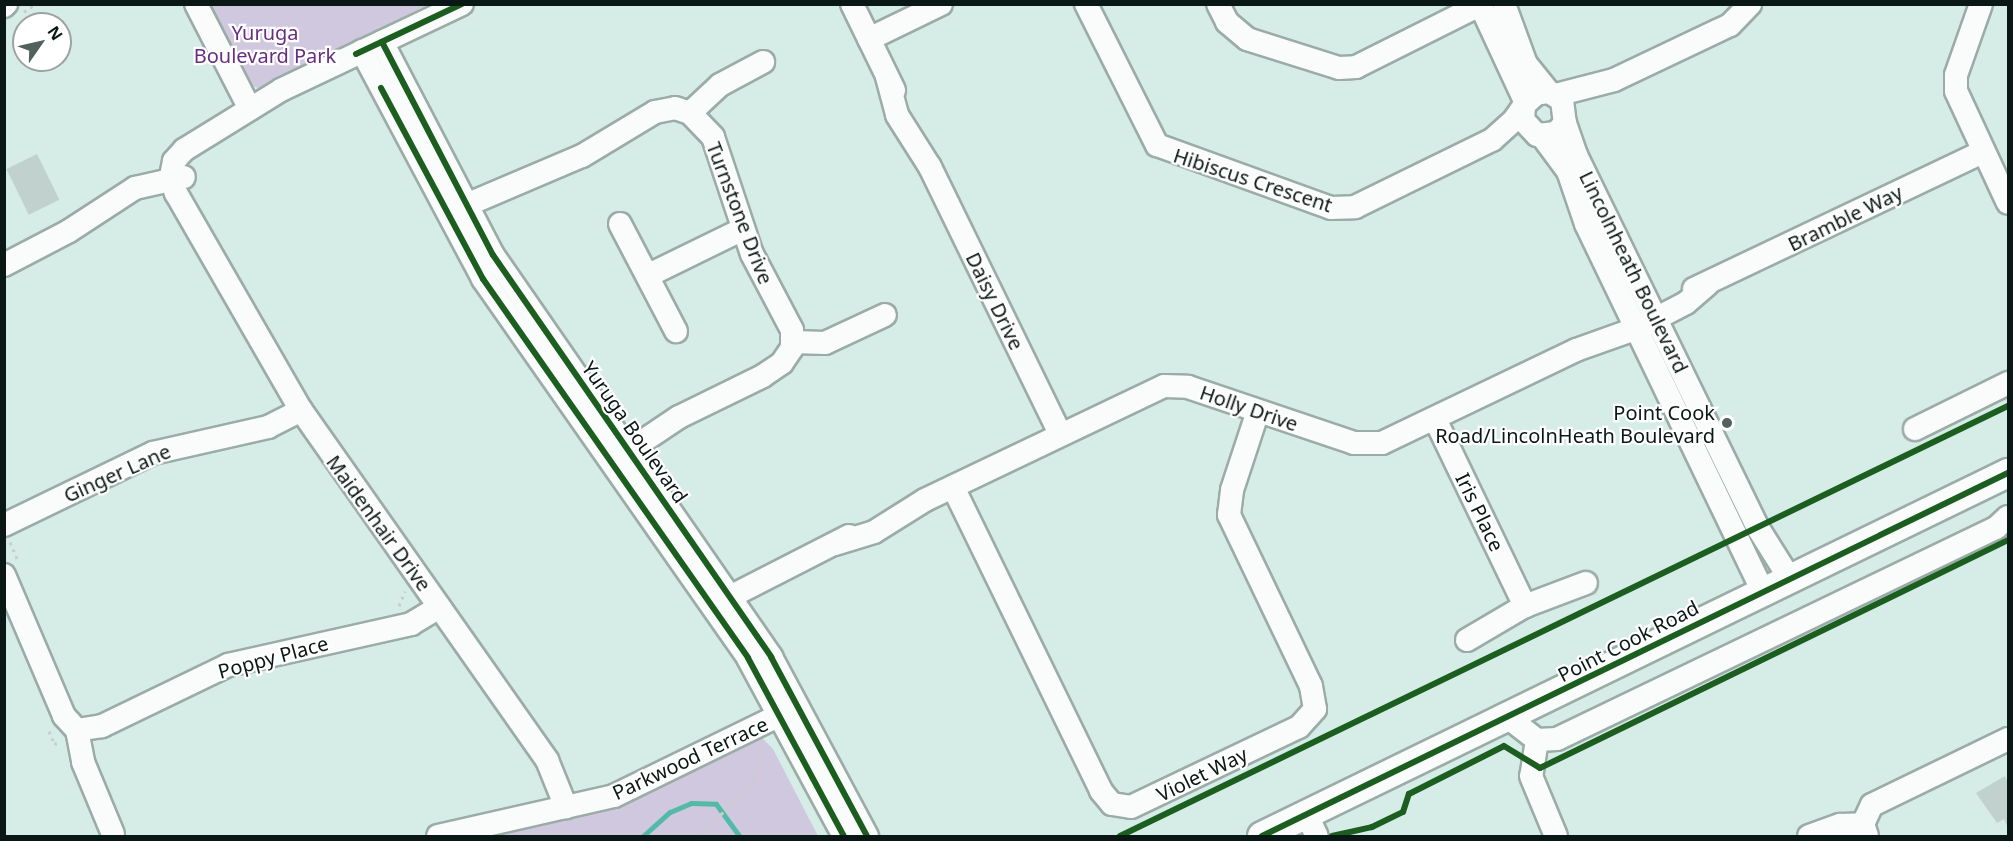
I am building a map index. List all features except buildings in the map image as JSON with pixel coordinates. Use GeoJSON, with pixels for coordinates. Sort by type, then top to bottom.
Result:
{"type":"FeatureCollection","features":[{"type":"Feature","properties":{"kind":"main road","name":"Point Cook Road"},"geometry":{"type":"LineString","coordinates":[[1262,837],[1303,828],[1510,718],[1763,592],[2008,474]]}},
{"type":"Feature","properties":{"kind":"street"},"geometry":{"type":"LineString","coordinates":[[416,25],[442,4]]}},
{"type":"Feature","properties":{"kind":"street"},"geometry":{"type":"LineString","coordinates":[[4,265],[69,231],[135,188],[178,178],[177,155],[203,141],[250,109],[462,4]]}},
{"type":"Feature","properties":{"kind":"street","name":"Daisy Drive"},"geometry":{"type":"LineString","coordinates":[[852,4],[887,77],[914,120],[930,167],[1060,434]]}},
{"type":"Feature","properties":{"kind":"street"},"geometry":{"type":"LineString","coordinates":[[869,39],[941,4]]}},
{"type":"Feature","properties":{"kind":"street","name":"Hibiscus Crescent"},"geometry":{"type":"LineString","coordinates":[[1086,4],[1157,145],[1331,208],[1362,204],[1492,141],[1539,136]]}},
{"type":"Feature","properties":{"kind":"street"},"geometry":{"type":"LineString","coordinates":[[1218,4],[1227,22],[1247,39],[1339,69],[1356,67],[1480,5],[1525,104],[1523,120],[1539,136],[1556,134],[1566,121],[1614,80]]}},
{"type":"Feature","properties":{"kind":"street"},"geometry":{"type":"LineString","coordinates":[[1504,4],[1526,64],[1565,106],[1566,121]]}},
{"type":"Feature","properties":{"kind":"street"},"geometry":{"type":"LineString","coordinates":[[1525,104],[1536,94],[1553,94],[1614,80],[1730,25],[1750,4]]}},
{"type":"Feature","properties":{"kind":"street"},"geometry":{"type":"LineString","coordinates":[[1981,4],[1955,83],[1983,152],[2008,203]]}},
{"type":"Feature","properties":{"kind":"street"},"geometry":{"type":"LineString","coordinates":[[196,8],[250,109]]}},
{"type":"Feature","properties":{"kind":"street","name":"Yuruga Boulevard"},"geometry":{"type":"LineString","coordinates":[[372,47],[517,294],[619,457]]}},
{"type":"Feature","properties":{"kind":"street","name":"Yuruga Boulevard"},"geometry":{"type":"LineString","coordinates":[[372,47],[468,253],[722,601],[867,837]]}},
{"type":"Feature","properties":{"kind":"street"},"geometry":{"type":"LineString","coordinates":[[464,206],[582,156],[655,112],[675,108],[690,113],[720,84],[763,62]]}},
{"type":"Feature","properties":{"kind":"street","name":"Hibiscus Crescent"},"geometry":{"type":"LineString","coordinates":[[1492,141],[1525,104]]}},
{"type":"Feature","properties":{"kind":"street","name":"Turnstone Drive"},"geometry":{"type":"LineString","coordinates":[[690,113],[718,145],[743,229],[762,277],[789,323],[794,342]]}},
{"type":"Feature","properties":{"kind":"street","name":"Lincolnheath Boulevard"},"geometry":{"type":"LineString","coordinates":[[1566,121],[1576,155],[1763,592]]}},
{"type":"Feature","properties":{"kind":"street","name":"Lincolnheath Boulevard"},"geometry":{"type":"LineString","coordinates":[[1539,136],[1568,171],[1580,210],[1644,316],[1758,528],[1790,579]]}},
{"type":"Feature","properties":{"kind":"street","name":"Bramble Way"},"geometry":{"type":"LineString","coordinates":[[1644,316],[1983,152]]}},
{"type":"Feature","properties":{"kind":"street","name":"Maidenhair Drive"},"geometry":{"type":"LineString","coordinates":[[178,178],[201,232],[301,410],[547,760],[567,807]]}},
{"type":"Feature","properties":{"kind":"street"},"geometry":{"type":"LineString","coordinates":[[620,224],[649,275],[676,331]]}},
{"type":"Feature","properties":{"kind":"street"},"geometry":{"type":"LineString","coordinates":[[649,275],[743,229]]}},
{"type":"Feature","properties":{"kind":"street"},"geometry":{"type":"LineString","coordinates":[[619,457],[680,417],[763,376],[787,358],[794,342],[825,343],[885,315]]}},
{"type":"Feature","properties":{"kind":"street","name":"Holly Drive"},"geometry":{"type":"LineString","coordinates":[[722,601],[835,544],[874,532],[925,500],[1060,434],[1170,385],[1364,445],[1382,443],[1644,316]]}},
{"type":"Feature","properties":{"kind":"street"},"geometry":{"type":"LineString","coordinates":[[1915,429],[2008,383]]}},
{"type":"Feature","properties":{"kind":"street","name":"Ginger Lane"},"geometry":{"type":"LineString","coordinates":[[4,525],[153,453],[268,427],[301,410]]}},
{"type":"Feature","properties":{"kind":"street","name":"Violet Way"},"geometry":{"type":"LineString","coordinates":[[953,487],[1101,791],[1112,804],[1131,807],[1299,727],[1315,709],[1311,686],[1229,515],[1232,490],[1258,411]]}},
{"type":"Feature","properties":{"kind":"street","name":"Iris Place"},"geometry":{"type":"LineString","coordinates":[[1435,419],[1525,606]]}},
{"type":"Feature","properties":{"kind":"street"},"geometry":{"type":"LineString","coordinates":[[1510,718],[1537,740],[1557,740],[1996,528],[2008,517]]}},
{"type":"Feature","properties":{"kind":"street"},"geometry":{"type":"LineString","coordinates":[[4,575],[64,716],[77,730],[83,762],[113,834]]}},
{"type":"Feature","properties":{"kind":"street"},"geometry":{"type":"LineString","coordinates":[[1467,640],[1525,606],[1586,583]]}},
{"type":"Feature","properties":{"kind":"street","name":"Poppy Place"},"geometry":{"type":"LineString","coordinates":[[77,730],[102,726],[228,665],[411,624],[439,607]]}},
{"type":"Feature","properties":{"kind":"street","name":"Yuruga Boulevard"},"geometry":{"type":"LineString","coordinates":[[790,710],[844,837]]}},
{"type":"Feature","properties":{"kind":"street","name":"Parkwood Terrace"},"geometry":{"type":"LineString","coordinates":[[438,837],[567,807],[638,787],[790,710]]}},
{"type":"Feature","properties":{"kind":"street"},"geometry":{"type":"LineString","coordinates":[[1809,837],[1840,825],[1865,830],[1872,805],[2008,739]]}},
{"type":"Feature","properties":{"kind":"street"},"geometry":{"type":"LineString","coordinates":[[1537,740],[1531,776],[1556,837]]}},
{"type":"Feature","properties":{"kind":"path"},"geometry":{"type":"LineString","coordinates":[[700,837],[717,816],[754,780],[765,733]]}},
{"type":"Feature","properties":{"kind":"green space","name":"Yuruga Boulevard Park"},"geometry":{"type":"Polygon","coordinates":[[[202,5],[427,5],[259,88],[247,85],[202,5]]]}},
{"type":"Feature","properties":{"kind":"green space"},"geometry":{"type":"Polygon","coordinates":[[[761,737],[773,749],[818,836],[477,836],[761,737]]]}},
{"type":"Feature","properties":{"kind":"waterway"},"geometry":{"type":"LineString","coordinates":[[643,836],[670,812],[691,803],[716,804],[739,836]]}},
{"type":"Feature","properties":{"kind":"cycle path"},"geometry":{"type":"LineString","coordinates":[[356,54],[462,4]]}},
{"type":"Feature","properties":{"kind":"cycle path"},"geometry":{"type":"LineString","coordinates":[[382,42],[493,255],[771,657],[867,836]]}},
{"type":"Feature","properties":{"kind":"cycle path"},"geometry":{"type":"LineString","coordinates":[[381,88],[483,279],[748,658],[844,836]]}},
{"type":"Feature","properties":{"kind":"cycle path"},"geometry":{"type":"LineString","coordinates":[[1120,836],[2008,406]]}},
{"type":"Feature","properties":{"kind":"cycle path"},"geometry":{"type":"LineString","coordinates":[[1262,836],[2008,473]]}},
{"type":"Feature","properties":{"kind":"cycle path"},"geometry":{"type":"LineString","coordinates":[[1332,836],[1372,827],[1403,812],[1409,794],[1504,746],[1540,768],[2008,540]]}},
{"type":"Feature","properties":{"kind":"place","name":"Point Cook Road/LincolnHeath Boulevard"},"geometry":{"type":"Point","coordinates":[1727,423]}}]}
